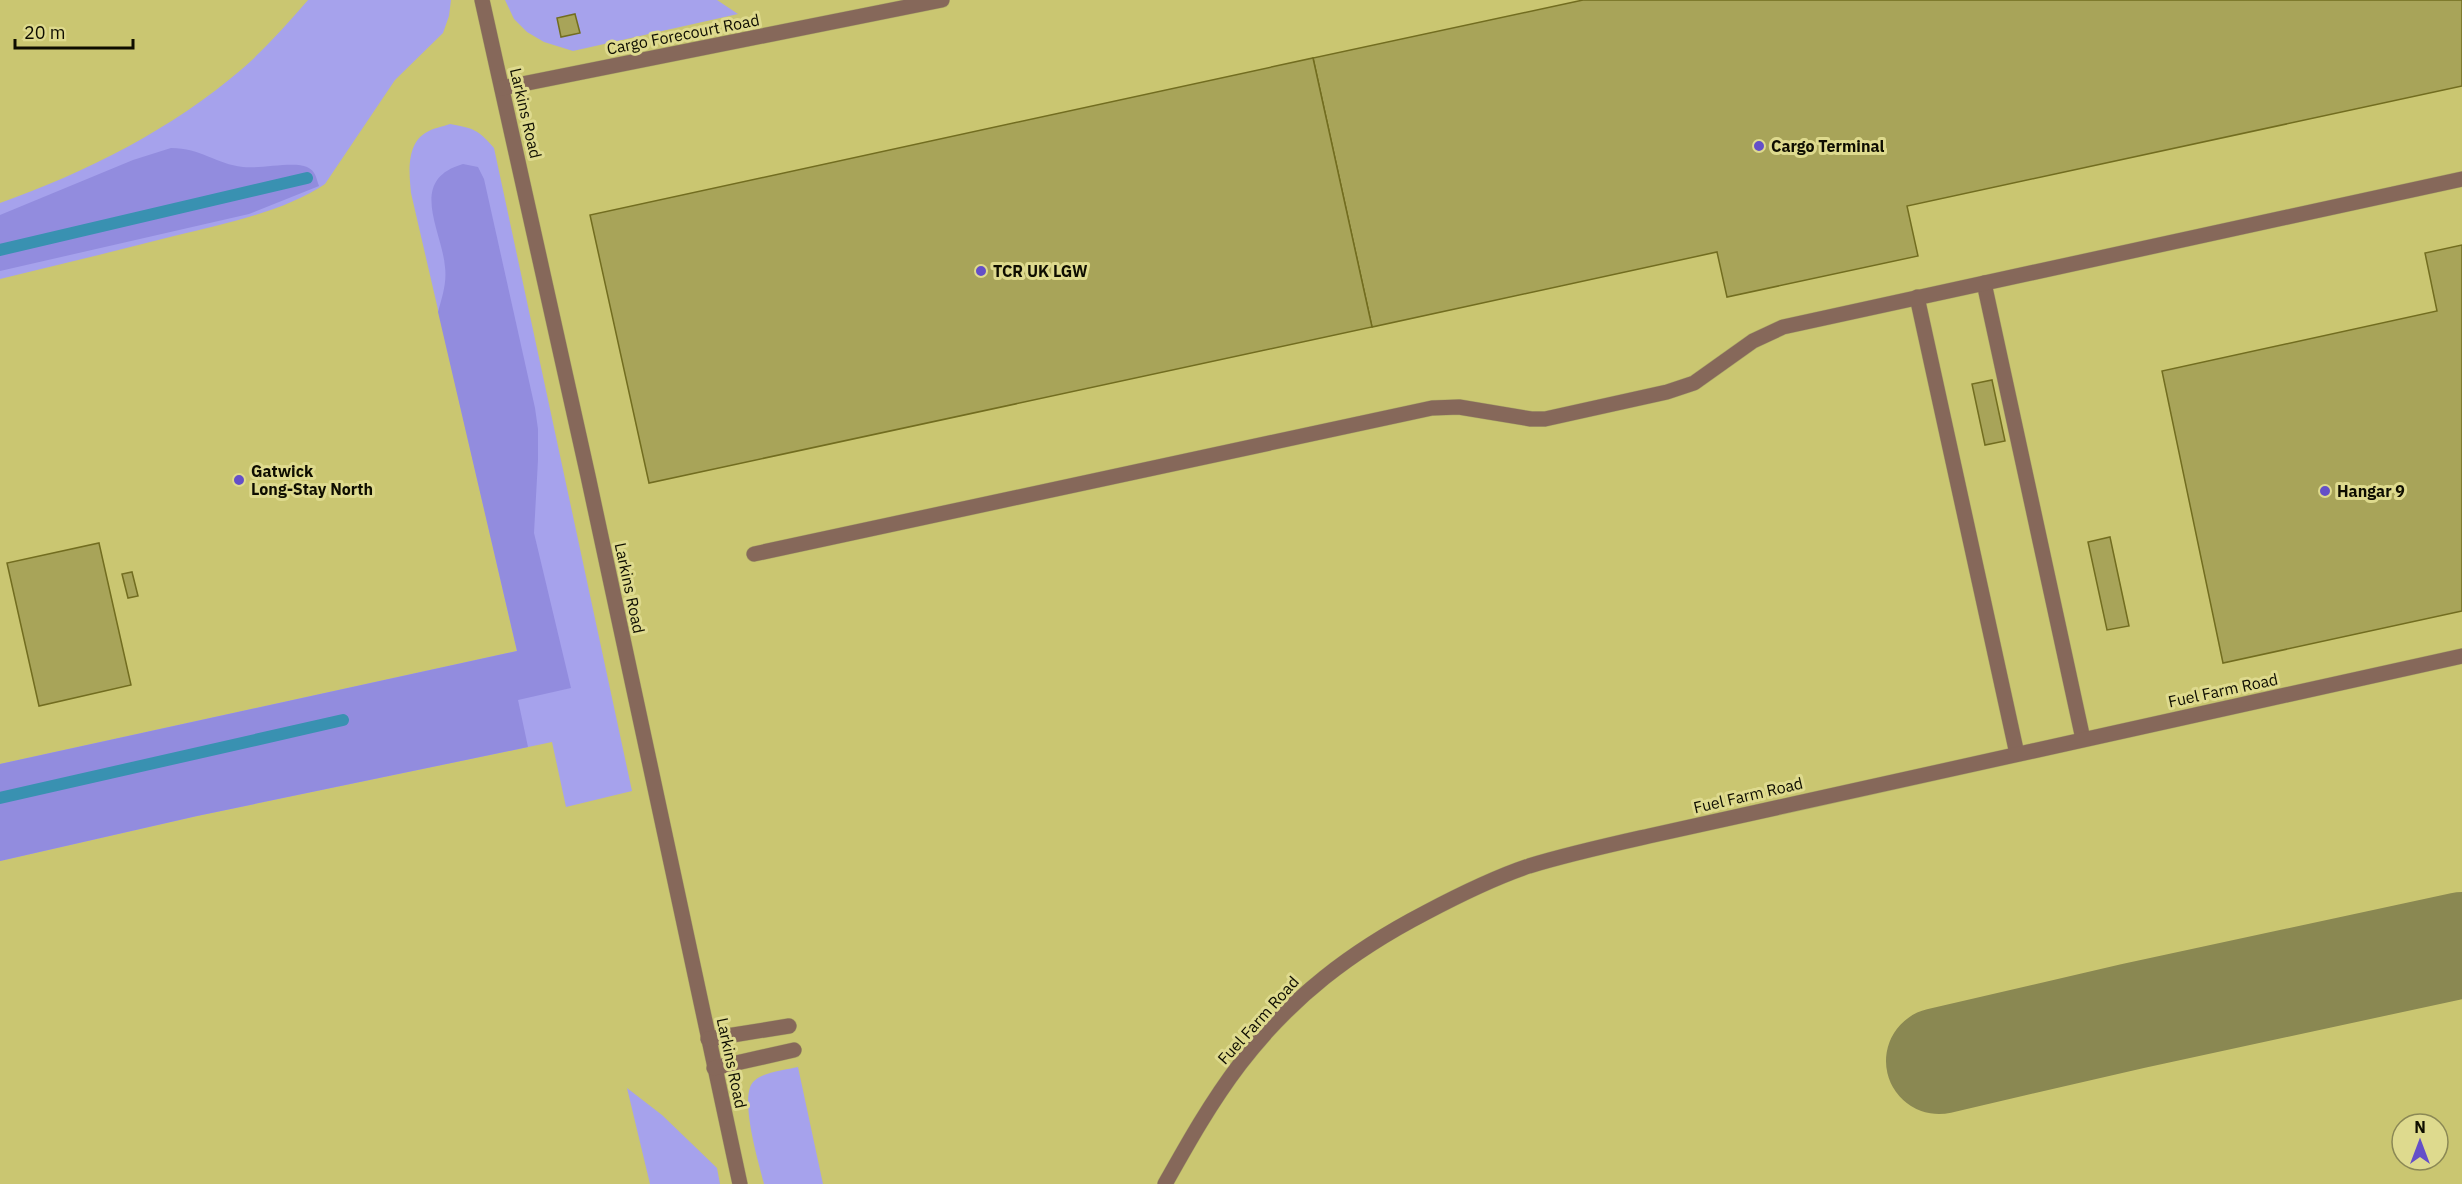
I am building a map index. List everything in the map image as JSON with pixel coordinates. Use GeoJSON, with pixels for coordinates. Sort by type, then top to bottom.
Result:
{"type":"FeatureCollection","features":[{"type":"Feature","properties":{"kind":"lane","name":"Larkins Road"},"geometry":{"type":"LineString","coordinates":[[482,0],[588,476],[740,1184]]}},
{"type":"Feature","properties":{"kind":"lane","name":"Cargo Forecourt Road"},"geometry":{"type":"LineString","coordinates":[[502,88],[942,0]]}},
{"type":"Feature","properties":{"kind":"lane"},"geometry":{"type":"LineString","coordinates":[[754,554],[1432,408],[1460,407],[1531,419],[1555,417],[1667,392],[1694,383],[1753,342],[1783,327],[2462,179]]}},
{"type":"Feature","properties":{"kind":"lane"},"geometry":{"type":"LineString","coordinates":[[1984,283],[2082,739]]}},
{"type":"Feature","properties":{"kind":"lane"},"geometry":{"type":"LineString","coordinates":[[1917,297],[2017,754]]}},
{"type":"Feature","properties":{"kind":"lane","name":"Fuel Farm Road"},"geometry":{"type":"LineString","coordinates":[[1165,1184],[1190,1139],[1241,1062],[1289,1008],[1339,964],[1383,936],[1496,879],[1563,856],[2462,656]]}},
{"type":"Feature","properties":{"kind":"lane"},"geometry":{"type":"LineString","coordinates":[[708,1039],[789,1026]]}},
{"type":"Feature","properties":{"kind":"lane"},"geometry":{"type":"LineString","coordinates":[[714,1068],[794,1050]]}},
{"type":"Feature","properties":{"kind":"shaded area"},"geometry":{"type":"Polygon","coordinates":[[[0,0],[2462,0],[2462,1184],[0,1184],[0,0]]]}},
{"type":"Feature","properties":{"kind":"shaded area"},"geometry":{"type":"Polygon","coordinates":[[[308,0],[451,0],[449,16],[443,33],[395,80],[325,184],[291,202],[252,216],[0,279],[0,203],[96,163],[158,130],[187,111],[251,61],[308,0]]]}},
{"type":"Feature","properties":{"kind":"shaded area"},"geometry":{"type":"Polygon","coordinates":[[[505,0],[717,0],[738,14],[573,51],[544,42],[527,32],[514,19],[505,0]]]}},
{"type":"Feature","properties":{"kind":"shaded area"},"geometry":{"type":"Polygon","coordinates":[[[450,124],[475,131],[494,148],[632,791],[566,807],[552,742],[197,816],[0,861],[0,764],[517,651],[411,193],[410,159],[415,143],[429,131],[450,124]]]}},
{"type":"Feature","properties":{"kind":"shaded area"},"geometry":{"type":"Polygon","coordinates":[[[171,148],[200,153],[243,167],[301,165],[312,171],[319,186],[249,214],[0,271],[0,215],[133,160],[171,148]]]}},
{"type":"Feature","properties":{"kind":"shaded area"},"geometry":{"type":"Polygon","coordinates":[[[463,164],[478,167],[484,179],[535,408],[538,460],[534,533],[571,688],[518,700],[528,747],[197,816],[0,861],[0,764],[517,651],[438,312],[444,290],[445,273],[443,253],[432,208],[432,194],[436,182],[446,172],[463,164]]]}},
{"type":"Feature","properties":{"kind":"shaded area"},"geometry":{"type":"Polygon","coordinates":[[[798,1067],[823,1184],[764,1184],[751,1132],[749,1090],[753,1082],[762,1076],[798,1067]]]}},
{"type":"Feature","properties":{"kind":"shaded area"},"geometry":{"type":"Polygon","coordinates":[[[627,1088],[662,1115],[717,1168],[720,1184],[650,1184],[627,1088]]]}},
{"type":"Feature","properties":{"kind":"building","name":"Cargo Terminal"},"geometry":{"type":"Polygon","coordinates":[[[1583,0],[2462,0],[2462,86],[1907,206],[1918,256],[1727,297],[1717,252],[1372,327],[1313,58],[1583,0]]]}},
{"type":"Feature","properties":{"kind":"building"},"geometry":{"type":"Polygon","coordinates":[[[575,14],[580,33],[561,37],[557,18],[575,14]]]}},
{"type":"Feature","properties":{"kind":"building","name":"TCR UK LGW"},"geometry":{"type":"Polygon","coordinates":[[[1313,58],[1372,327],[649,483],[590,215],[1313,58]]]}},
{"type":"Feature","properties":{"kind":"building","name":"Hangar 9"},"geometry":{"type":"Polygon","coordinates":[[[2462,245],[2462,611],[2223,663],[2162,371],[2437,311],[2425,253],[2462,245]]]}},
{"type":"Feature","properties":{"kind":"building"},"geometry":{"type":"Polygon","coordinates":[[[1992,380],[2005,441],[1985,445],[1972,384],[1992,380]]]}},
{"type":"Feature","properties":{"kind":"building"},"geometry":{"type":"Polygon","coordinates":[[[2110,537],[2129,626],[2107,630],[2088,542],[2110,537]]]}},
{"type":"Feature","properties":{"kind":"building"},"geometry":{"type":"Polygon","coordinates":[[[99,543],[131,685],[39,706],[7,563],[99,543]]]}},
{"type":"Feature","properties":{"kind":"building"},"geometry":{"type":"Polygon","coordinates":[[[132,572],[138,596],[128,598],[122,574],[132,572]]]}},
{"type":"Feature","properties":{"kind":"waterway"},"geometry":{"type":"LineString","coordinates":[[0,250],[307,178]]}},
{"type":"Feature","properties":{"kind":"waterway"},"geometry":{"type":"LineString","coordinates":[[0,798],[343,720]]}},
{"type":"Feature","properties":{"kind":"taxiway"},"geometry":{"type":"LineString","coordinates":[[1939,1061],[2133,1016],[2462,945]]}},
{"type":"Feature","properties":{"kind":"place","name":"Cargo Terminal"},"geometry":{"type":"Point","coordinates":[1759,146]}},
{"type":"Feature","properties":{"kind":"place","name":"TCR UK LGW"},"geometry":{"type":"Point","coordinates":[981,271]}},
{"type":"Feature","properties":{"kind":"place","name":"Gatwick Long-Stay North"},"geometry":{"type":"Point","coordinates":[239,480]}},
{"type":"Feature","properties":{"kind":"place","name":"Hangar 9"},"geometry":{"type":"Point","coordinates":[2325,491]}}]}
